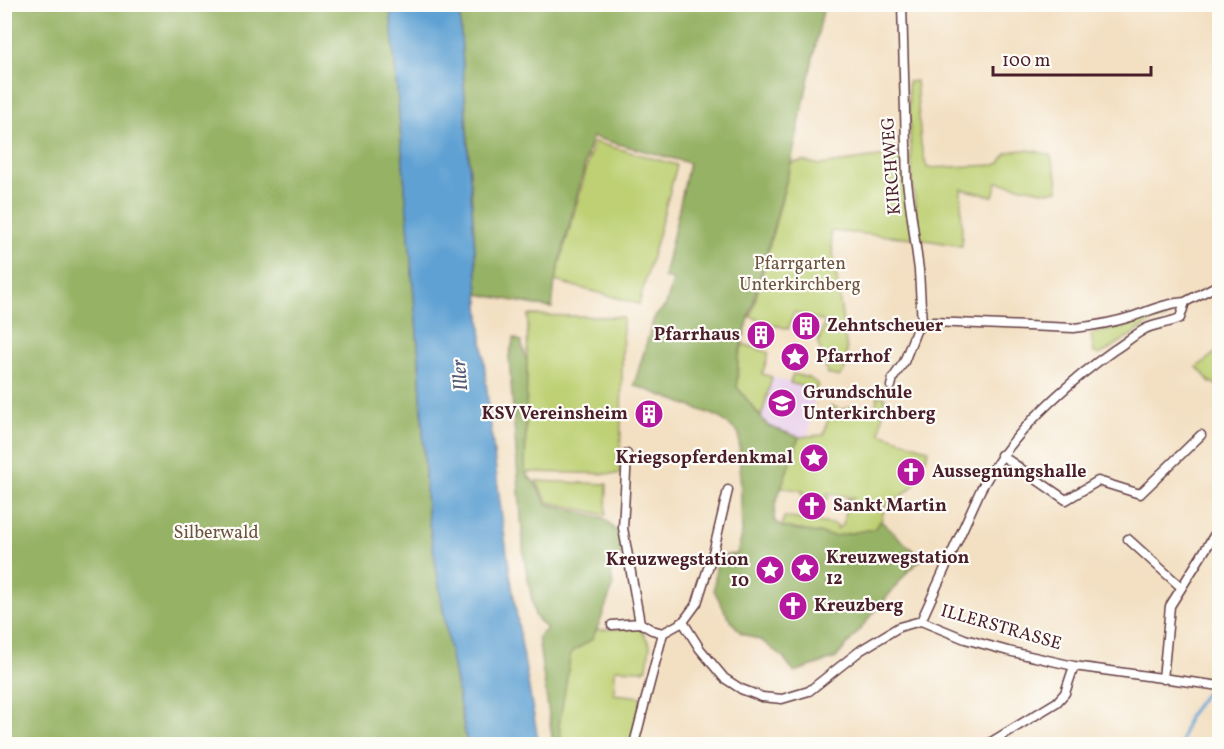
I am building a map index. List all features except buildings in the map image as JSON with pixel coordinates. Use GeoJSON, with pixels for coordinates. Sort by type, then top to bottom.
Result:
{"type":"FeatureCollection","features":[{"type":"Feature","properties":{"kind":"street","name":"KIRCHWEG"},"geometry":{"type":"LineString","coordinates":[[902,4],[907,182],[919,270],[922,324]]}},
{"type":"Feature","properties":{"kind":"street"},"geometry":{"type":"LineString","coordinates":[[891,386],[893,378],[904,362],[916,331],[922,324],[933,322],[1095,326],[1172,303],[1185,302],[1220,284]]}},
{"type":"Feature","properties":{"kind":"street"},"geometry":{"type":"LineString","coordinates":[[921,621],[977,497],[1003,457],[1038,413],[1094,364],[1145,329],[1180,318],[1185,302]]}},
{"type":"Feature","properties":{"kind":"street"},"geometry":{"type":"LineString","coordinates":[[1003,457],[1066,500],[1098,481],[1140,494],[1201,435]]}},
{"type":"Feature","properties":{"kind":"street"},"geometry":{"type":"LineString","coordinates":[[627,454],[623,528],[640,623]]}},
{"type":"Feature","properties":{"kind":"street"},"geometry":{"type":"LineString","coordinates":[[612,625],[640,623],[663,633],[683,622],[697,603],[714,549],[728,490]]}},
{"type":"Feature","properties":{"kind":"street"},"geometry":{"type":"LineString","coordinates":[[1162,679],[1170,606],[1220,526]]}},
{"type":"Feature","properties":{"kind":"street"},"geometry":{"type":"LineString","coordinates":[[1128,539],[1181,587]]}},
{"type":"Feature","properties":{"kind":"street","name":"ILLERSTRASSE"},"geometry":{"type":"LineString","coordinates":[[683,622],[700,649],[724,678],[741,689],[762,697],[782,699],[809,691],[861,650],[898,627],[921,621],[965,639],[1074,666],[1220,687]]}},
{"type":"Feature","properties":{"kind":"street"},"geometry":{"type":"LineString","coordinates":[[634,744],[663,633]]}},
{"type":"Feature","properties":{"kind":"street"},"geometry":{"type":"LineString","coordinates":[[988,744],[1058,702],[1065,693],[1074,666]]}},
{"type":"Feature","properties":{"kind":"shaded area","name":"Grundschule Unterkirchberg"},"geometry":{"type":"Polygon","coordinates":[[[738,367],[816,390],[808,436],[799,437],[768,426],[737,387],[738,367]]]}},
{"type":"Feature","properties":{"kind":"green space","name":"Silberwald"},"geometry":{"type":"Polygon","coordinates":[[[4,5],[390,5],[419,357],[427,510],[467,744],[5,744],[4,5]]]}},
{"type":"Feature","properties":{"kind":"green space"},"geometry":{"type":"Polygon","coordinates":[[[459,5],[824,5],[791,163],[738,358],[737,387],[768,426],[799,437],[775,505],[774,520],[782,527],[835,536],[874,529],[881,521],[922,559],[910,569],[836,658],[794,672],[784,658],[762,641],[741,633],[728,617],[714,590],[717,556],[737,554],[742,534],[739,433],[719,417],[634,385],[654,318],[666,305],[673,280],[664,277],[689,163],[592,137],[555,281],[552,308],[478,294],[459,5]]]}},
{"type":"Feature","properties":{"kind":"green space"},"geometry":{"type":"Polygon","coordinates":[[[916,81],[921,145],[927,168],[995,165],[1000,163],[1006,153],[1018,150],[1033,151],[1050,155],[1057,177],[1058,190],[1048,192],[997,182],[993,196],[961,189],[962,246],[920,239],[912,181],[908,82],[916,81]]]}},
{"type":"Feature","properties":{"kind":"green space"},"geometry":{"type":"Polygon","coordinates":[[[594,142],[677,165],[639,304],[555,281],[594,142]]]}},
{"type":"Feature","properties":{"kind":"green space","name":"Pfarrgarten Unterkirchberg"},"geometry":{"type":"Polygon","coordinates":[[[900,154],[913,238],[830,231],[847,351],[846,366],[841,375],[838,377],[828,374],[818,343],[825,322],[794,312],[788,329],[751,317],[791,163],[803,161],[820,165],[900,154]]]}},
{"type":"Feature","properties":{"kind":"green space"},"geometry":{"type":"Polygon","coordinates":[[[528,315],[623,317],[620,474],[525,472],[528,315]]]}},
{"type":"Feature","properties":{"kind":"green space"},"geometry":{"type":"Polygon","coordinates":[[[1165,316],[1165,319],[1153,321],[1100,355],[1094,353],[1091,334],[1165,316]]]}},
{"type":"Feature","properties":{"kind":"green space"},"geometry":{"type":"Polygon","coordinates":[[[514,338],[521,341],[527,362],[525,472],[547,504],[604,518],[619,534],[622,556],[609,557],[613,586],[592,639],[571,653],[559,725],[562,744],[553,744],[538,637],[547,629],[535,616],[524,558],[509,356],[514,338]]]}},
{"type":"Feature","properties":{"kind":"green space"},"geometry":{"type":"Polygon","coordinates":[[[743,344],[769,353],[762,374],[772,377],[760,416],[737,387],[738,358],[743,344]]]}},
{"type":"Feature","properties":{"kind":"green space"},"geometry":{"type":"Polygon","coordinates":[[[1219,350],[1219,386],[1210,382],[1197,367],[1219,350]]]}},
{"type":"Feature","properties":{"kind":"green space"},"geometry":{"type":"Polygon","coordinates":[[[793,374],[809,378],[818,384],[816,390],[790,383],[793,374]]]}},
{"type":"Feature","properties":{"kind":"green space"},"geometry":{"type":"Polygon","coordinates":[[[878,395],[885,397],[880,433],[929,450],[915,484],[885,506],[881,521],[874,529],[835,536],[782,527],[784,517],[837,525],[837,529],[843,524],[847,499],[855,498],[827,493],[829,499],[802,495],[803,491],[781,487],[799,437],[824,435],[831,406],[842,410],[851,406],[874,412],[878,395]]]}},
{"type":"Feature","properties":{"kind":"green space"},"geometry":{"type":"Polygon","coordinates":[[[536,481],[607,484],[606,515],[548,502],[536,481]]]}},
{"type":"Feature","properties":{"kind":"green space"},"geometry":{"type":"Polygon","coordinates":[[[640,628],[650,645],[647,668],[643,670],[615,669],[614,694],[642,697],[630,744],[562,744],[559,725],[571,653],[592,639],[596,630],[640,628]]]}},
{"type":"Feature","properties":{"kind":"water","name":"Iller"},"geometry":{"type":"Polygon","coordinates":[[[390,5],[459,5],[488,405],[509,568],[539,744],[467,744],[427,510],[419,357],[390,5]]]}},
{"type":"Feature","properties":{"kind":"waterway"},"geometry":{"type":"LineString","coordinates":[[1181,744],[1188,717],[1220,674]]}},
{"type":"Feature","properties":{"kind":"place","name":"Zehntscheuer"},"geometry":{"type":"Point","coordinates":[806,326]}},
{"type":"Feature","properties":{"kind":"place","name":"Pfarrhaus"},"geometry":{"type":"Point","coordinates":[761,335]}},
{"type":"Feature","properties":{"kind":"place","name":"Pfarrhof"},"geometry":{"type":"Point","coordinates":[795,357]}},
{"type":"Feature","properties":{"kind":"place","name":"Grundschule Unterkirchberg"},"geometry":{"type":"Point","coordinates":[782,403]}},
{"type":"Feature","properties":{"kind":"place","name":"KSV Vereinsheim"},"geometry":{"type":"Point","coordinates":[649,414]}},
{"type":"Feature","properties":{"kind":"place","name":"Kriegsopferdenkmal"},"geometry":{"type":"Point","coordinates":[814,458]}},
{"type":"Feature","properties":{"kind":"place","name":"Aussegnungshalle"},"geometry":{"type":"Point","coordinates":[911,472]}},
{"type":"Feature","properties":{"kind":"place","name":"Sankt Martin"},"geometry":{"type":"Point","coordinates":[812,506]}},
{"type":"Feature","properties":{"kind":"place","name":"Kreuzwegstation 12"},"geometry":{"type":"Point","coordinates":[805,568]}},
{"type":"Feature","properties":{"kind":"place","name":"Kreuzwegstation 10"},"geometry":{"type":"Point","coordinates":[770,570]}},
{"type":"Feature","properties":{"kind":"place","name":"Kreuzberg"},"geometry":{"type":"Point","coordinates":[793,606]}}]}
